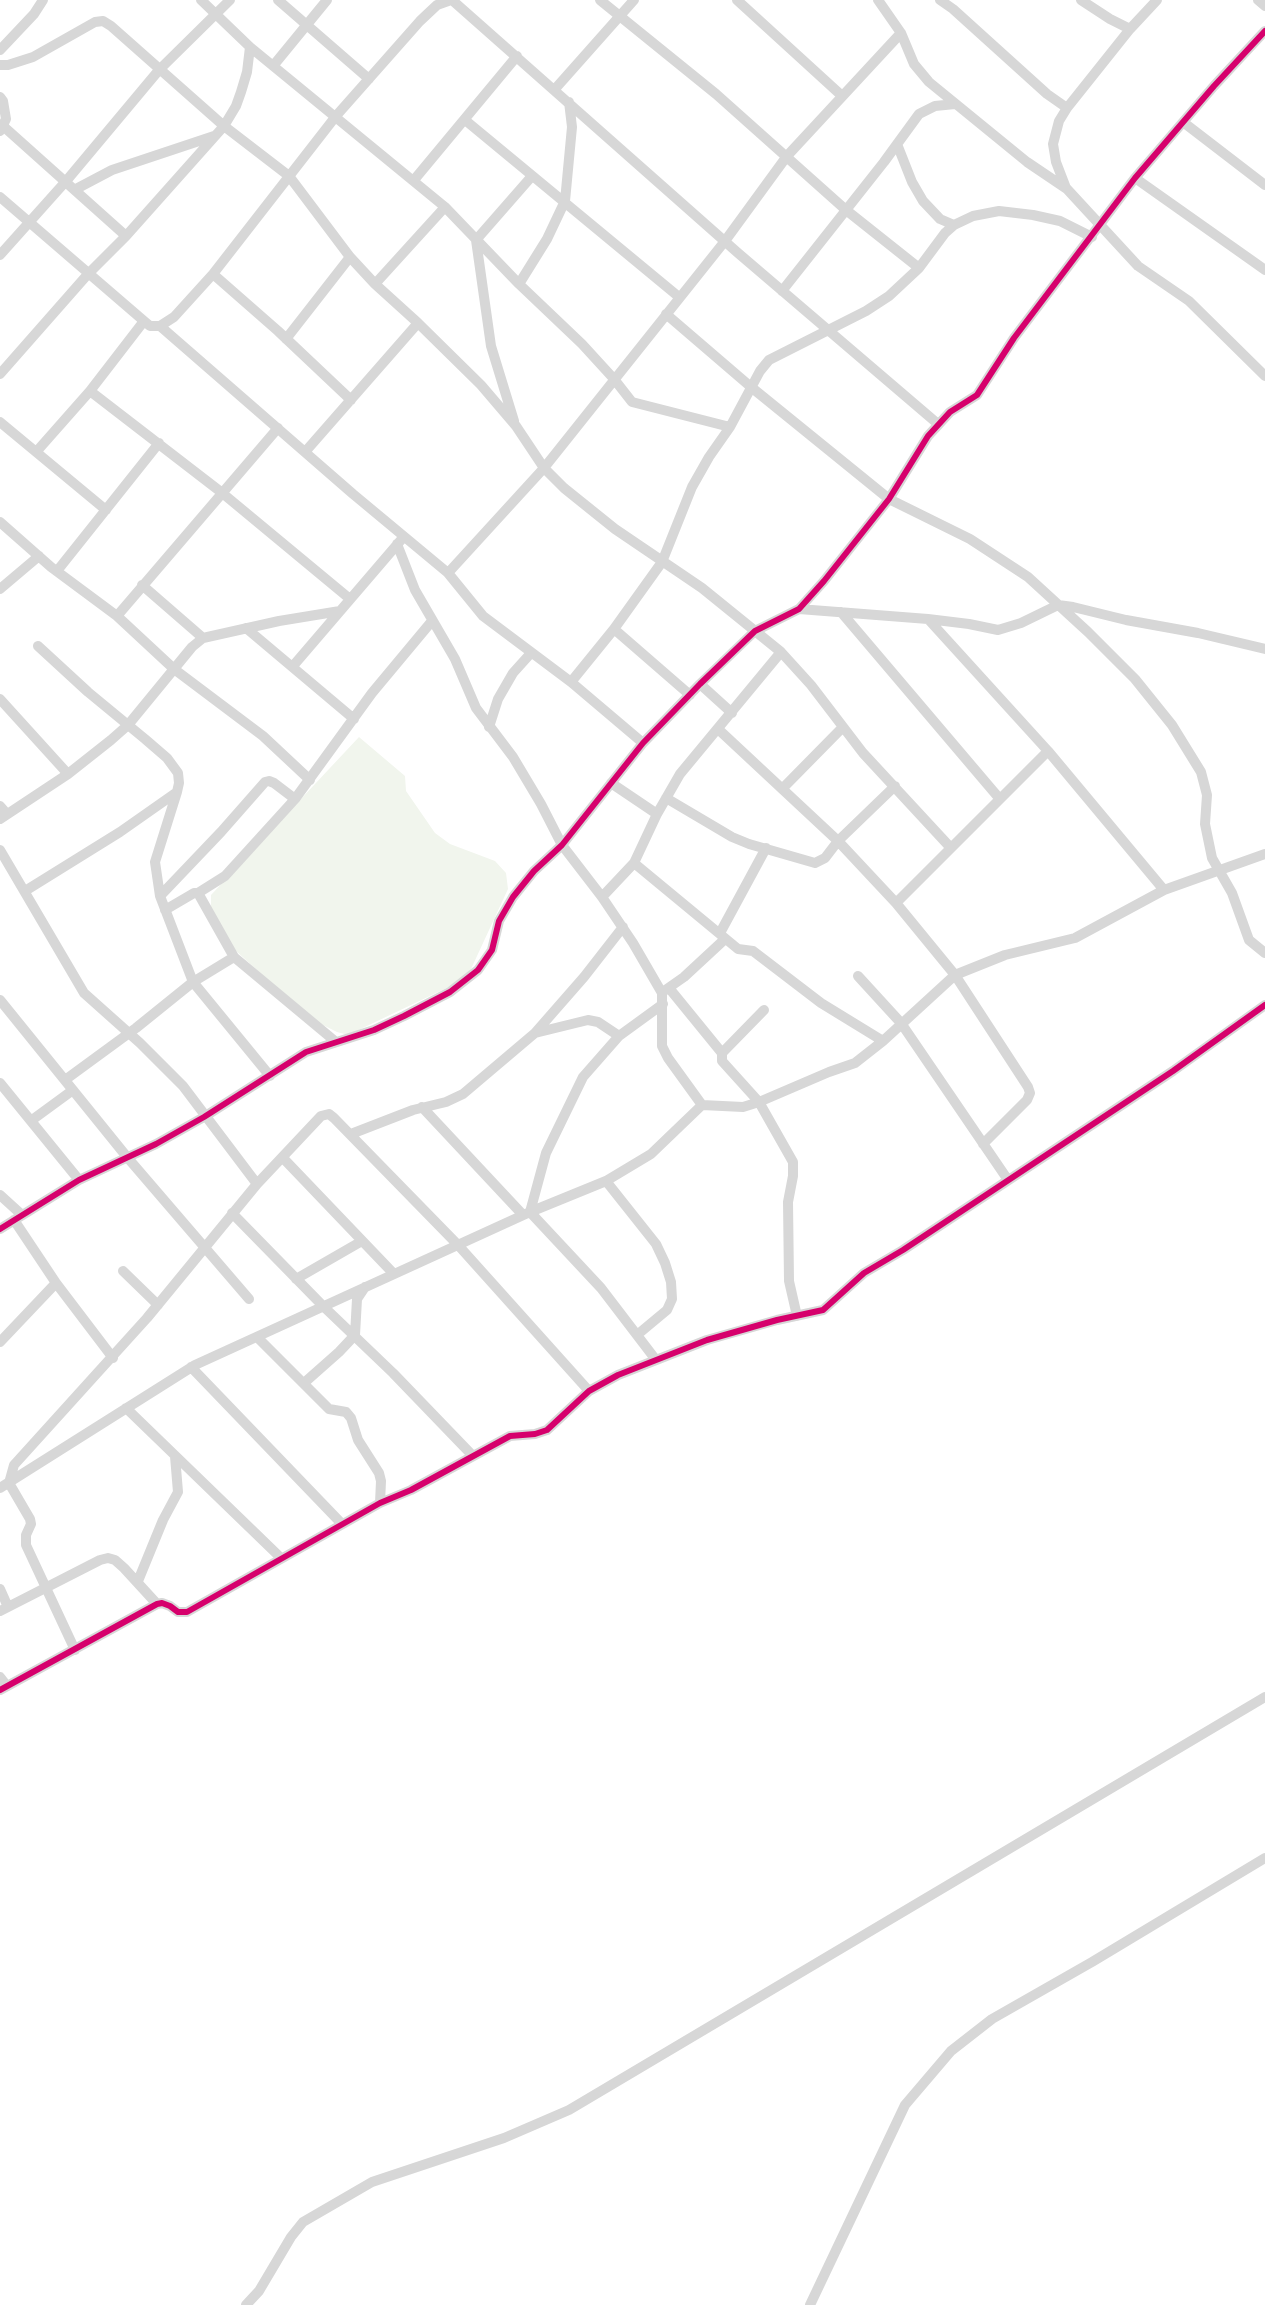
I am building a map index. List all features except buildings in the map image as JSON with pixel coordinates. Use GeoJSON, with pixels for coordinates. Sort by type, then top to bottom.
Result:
{"type":"FeatureCollection","features":[{"type":"Feature","properties":{"kind":"street"},"geometry":{"type":"LineString","coordinates":[[0,50],[34,14],[44,0]]}},
{"type":"Feature","properties":{"kind":"street"},"geometry":{"type":"LineString","coordinates":[[202,0],[250,47],[445,207],[614,379],[632,402],[730,428]]}},
{"type":"Feature","properties":{"kind":"street"},"geometry":{"type":"LineString","coordinates":[[0,254],[66,180],[158,70],[230,0]]}},
{"type":"Feature","properties":{"kind":"street"},"geometry":{"type":"LineString","coordinates":[[278,0],[369,79]]}},
{"type":"Feature","properties":{"kind":"street"},"geometry":{"type":"LineString","coordinates":[[273,66],[326,0]]}},
{"type":"Feature","properties":{"kind":"street"},"geometry":{"type":"LineString","coordinates":[[0,197],[144,322],[150,326],[160,326],[174,317],[213,274],[336,116],[434,2],[452,0],[782,291],[938,424]]}},
{"type":"Feature","properties":{"kind":"street"},"geometry":{"type":"LineString","coordinates":[[600,0],[716,94],[846,210],[919,268]]}},
{"type":"Feature","properties":{"kind":"street"},"geometry":{"type":"LineString","coordinates":[[554,89],[634,0]]}},
{"type":"Feature","properties":{"kind":"street"},"geometry":{"type":"LineString","coordinates":[[736,0],[842,96]]}},
{"type":"Feature","properties":{"kind":"street"},"geometry":{"type":"LineString","coordinates":[[878,0],[902,33],[914,64],[929,82],[1027,162],[1067,189],[1138,266],[1189,301],[1265,376]]}},
{"type":"Feature","properties":{"kind":"street"},"geometry":{"type":"LineString","coordinates":[[941,0],[1047,94],[1067,108]]}},
{"type":"Feature","properties":{"kind":"street"},"geometry":{"type":"LineString","coordinates":[[1081,0],[1110,20],[1130,29]]}},
{"type":"Feature","properties":{"kind":"street"},"geometry":{"type":"LineString","coordinates":[[1067,189],[1056,162],[1053,144],[1059,122],[1067,108],[1130,29],[1157,0]]}},
{"type":"Feature","properties":{"kind":"street"},"geometry":{"type":"LineString","coordinates":[[1258,0],[1265,6]]}},
{"type":"Feature","properties":{"kind":"street"},"geometry":{"type":"LineString","coordinates":[[0,65],[8,65],[33,58],[95,22],[103,21],[224,126],[288,176],[350,257],[375,284],[481,384],[516,426],[544,468],[564,488],[615,529],[702,588],[781,652],[811,685],[863,753],[950,846]]}},
{"type":"Feature","properties":{"kind":"street"},"geometry":{"type":"LineString","coordinates":[[0,1229],[79,1180],[128,1157],[204,1117],[306,1052],[374,1030],[404,1016],[450,992],[478,970],[492,950],[499,920],[513,897],[534,871],[562,845],[643,742],[700,684],[755,631],[800,609],[888,499],[909,464],[938,424],[950,412],[977,395],[1014,338],[1135,178],[1265,30]]}},
{"type":"Feature","properties":{"kind":"street"},"geometry":{"type":"LineString","coordinates":[[448,573],[544,468],[725,241],[787,156],[902,33]]}},
{"type":"Feature","properties":{"kind":"street"},"geometry":{"type":"LineString","coordinates":[[0,374],[88,274],[126,236],[224,126],[236,106],[241,92],[247,72],[250,47]]}},
{"type":"Feature","properties":{"kind":"street"},"geometry":{"type":"LineString","coordinates":[[414,180],[517,56]]}},
{"type":"Feature","properties":{"kind":"street"},"geometry":{"type":"LineString","coordinates":[[0,97],[3,101],[6,119],[1,129],[66,180],[126,236]]}},
{"type":"Feature","properties":{"kind":"street"},"geometry":{"type":"LineString","coordinates":[[519,284],[547,239],[565,201],[572,127],[569,102]]}},
{"type":"Feature","properties":{"kind":"street"},"geometry":{"type":"LineString","coordinates":[[782,291],[919,114],[935,106],[955,104]]}},
{"type":"Feature","properties":{"kind":"street"},"geometry":{"type":"LineString","coordinates":[[465,120],[679,297]]}},
{"type":"Feature","properties":{"kind":"street"},"geometry":{"type":"LineString","coordinates":[[1183,122],[1232,157],[1265,185]]}},
{"type":"Feature","properties":{"kind":"street"},"geometry":{"type":"LineString","coordinates":[[76,189],[112,170],[215,136]]}},
{"type":"Feature","properties":{"kind":"street"},"geometry":{"type":"LineString","coordinates":[[897,144],[912,182],[923,202],[940,219],[954,225]]}},
{"type":"Feature","properties":{"kind":"street"},"geometry":{"type":"LineString","coordinates":[[516,426],[492,346],[476,240],[532,176]]}},
{"type":"Feature","properties":{"kind":"street"},"geometry":{"type":"LineString","coordinates":[[1135,178],[1265,270]]}},
{"type":"Feature","properties":{"kind":"street"},"geometry":{"type":"LineString","coordinates":[[375,284],[445,207]]}},
{"type":"Feature","properties":{"kind":"street"},"geometry":{"type":"LineString","coordinates":[[571,682],[614,629],[662,562],[692,487],[709,457],[730,428],[760,371],[770,360],[889,296],[919,268],[936,244],[954,225],[973,216],[999,211],[1033,215],[1060,221],[1092,237]]}},
{"type":"Feature","properties":{"kind":"street"},"geometry":{"type":"LineString","coordinates":[[286,339],[350,257]]}},
{"type":"Feature","properties":{"kind":"street"},"geometry":{"type":"LineString","coordinates":[[213,274],[286,339],[350,400]]}},
{"type":"Feature","properties":{"kind":"street"},"geometry":{"type":"LineString","coordinates":[[666,314],[751,387],[888,499],[963,535],[1028,577],[1135,679],[1192,755],[1201,772],[1207,796],[1205,824],[1212,858],[1232,893],[1249,940],[1265,953]]}},
{"type":"Feature","properties":{"kind":"street"},"geometry":{"type":"LineString","coordinates":[[37,451],[90,391],[144,322]]}},
{"type":"Feature","properties":{"kind":"street"},"geometry":{"type":"LineString","coordinates":[[306,452],[418,323]]}},
{"type":"Feature","properties":{"kind":"street"},"geometry":{"type":"LineString","coordinates":[[160,326],[306,452],[400,540],[448,573],[483,616],[571,682],[643,742]]}},
{"type":"Feature","properties":{"kind":"street"},"geometry":{"type":"LineString","coordinates":[[90,391],[221,492],[350,599]]}},
{"type":"Feature","properties":{"kind":"street"},"geometry":{"type":"LineString","coordinates":[[0,422],[106,510]]}},
{"type":"Feature","properties":{"kind":"street"},"geometry":{"type":"LineString","coordinates":[[117,616],[221,492],[278,428]]}},
{"type":"Feature","properties":{"kind":"street"},"geometry":{"type":"LineString","coordinates":[[57,571],[159,443]]}},
{"type":"Feature","properties":{"kind":"street"},"geometry":{"type":"LineString","coordinates":[[0,522],[57,571],[117,616],[174,669],[263,736],[310,780]]}},
{"type":"Feature","properties":{"kind":"street"},"geometry":{"type":"LineString","coordinates":[[293,666],[400,540]]}},
{"type":"Feature","properties":{"kind":"street"},"geometry":{"type":"LineString","coordinates":[[400,540],[415,590],[455,659],[476,708],[513,757],[541,804],[562,845],[602,897],[664,995],[722,1054]]}},
{"type":"Feature","properties":{"kind":"street"},"geometry":{"type":"LineString","coordinates":[[0,589],[39,556]]}},
{"type":"Feature","properties":{"kind":"street"},"geometry":{"type":"LineString","coordinates":[[142,585],[203,638]]}},
{"type":"Feature","properties":{"kind":"street"},"geometry":{"type":"LineString","coordinates":[[800,609],[928,619],[998,630],[1021,623],[1058,606],[1074,606],[1126,620],[1198,632],[1265,649]]}},
{"type":"Feature","properties":{"kind":"street"},"geometry":{"type":"LineString","coordinates":[[0,806],[4,817],[68,774],[128,725],[192,647],[203,638],[340,611]]}},
{"type":"Feature","properties":{"kind":"street"},"geometry":{"type":"LineString","coordinates":[[840,612],[999,798]]}},
{"type":"Feature","properties":{"kind":"street"},"geometry":{"type":"LineString","coordinates":[[928,619],[1048,751],[1164,890]]}},
{"type":"Feature","properties":{"kind":"street"},"geometry":{"type":"LineString","coordinates":[[165,910],[225,876],[295,799],[372,693],[432,621]]}},
{"type":"Feature","properties":{"kind":"street"},"geometry":{"type":"LineString","coordinates":[[246,628],[354,719]]}},
{"type":"Feature","properties":{"kind":"street"},"geometry":{"type":"LineString","coordinates":[[614,629],[690,695]]}},
{"type":"Feature","properties":{"kind":"street"},"geometry":{"type":"LineString","coordinates":[[38,646],[167,758],[178,773],[179,783],[177,792],[154,862],[160,896],[193,982],[270,1076]]}},
{"type":"Feature","properties":{"kind":"street"},"geometry":{"type":"LineString","coordinates":[[602,897],[634,863],[656,814],[680,774],[781,652]]}},
{"type":"Feature","properties":{"kind":"street"},"geometry":{"type":"LineString","coordinates":[[490,727],[498,699],[513,674],[531,653]]}},
{"type":"Feature","properties":{"kind":"street"},"geometry":{"type":"LineString","coordinates":[[700,684],[732,713]]}},
{"type":"Feature","properties":{"kind":"street"},"geometry":{"type":"LineString","coordinates":[[0,699],[68,774]]}},
{"type":"Feature","properties":{"kind":"street"},"geometry":{"type":"LineString","coordinates":[[782,789],[843,727]]}},
{"type":"Feature","properties":{"kind":"street"},"geometry":{"type":"LineString","coordinates":[[718,729],[838,841],[896,903],[955,975],[1030,1093],[1027,1100],[983,1144]]}},
{"type":"Feature","properties":{"kind":"street"},"geometry":{"type":"LineString","coordinates":[[896,903],[950,846],[1048,751]]}},
{"type":"Feature","properties":{"kind":"street"},"geometry":{"type":"LineString","coordinates":[[160,896],[221,832],[265,782],[274,783],[295,799]]}},
{"type":"Feature","properties":{"kind":"street"},"geometry":{"type":"LineString","coordinates":[[611,783],[656,814]]}},
{"type":"Feature","properties":{"kind":"street"},"geometry":{"type":"LineString","coordinates":[[666,798],[732,836],[815,863],[825,858],[838,841],[895,786]]}},
{"type":"Feature","properties":{"kind":"street"},"geometry":{"type":"LineString","coordinates":[[26,892],[120,832],[177,792]]}},
{"type":"Feature","properties":{"kind":"street"},"geometry":{"type":"LineString","coordinates":[[527,1213],[546,1153],[583,1077],[618,1036],[684,977],[722,936],[766,848]]}},
{"type":"Feature","properties":{"kind":"street"},"geometry":{"type":"LineString","coordinates":[[0,850],[84,993],[129,1033],[183,1086],[204,1117],[256,1184]]}},
{"type":"Feature","properties":{"kind":"street"},"geometry":{"type":"LineString","coordinates":[[4,1486],[191,1367],[527,1213],[606,1181],[651,1154],[702,1105],[744,1107],[828,1072],[855,1063],[883,1041],[955,975],[1005,955],[1076,938],[1164,890],[1265,854]]}},
{"type":"Feature","properties":{"kind":"street"},"geometry":{"type":"LineString","coordinates":[[634,863],[738,949],[753,951],[821,1002],[883,1041]]}},
{"type":"Feature","properties":{"kind":"street"},"geometry":{"type":"LineString","coordinates":[[198,893],[234,957],[336,1042]]}},
{"type":"Feature","properties":{"kind":"street"},"geometry":{"type":"LineString","coordinates":[[351,1134],[422,1107],[446,1102],[463,1094],[534,1033],[584,977],[622,927]]}},
{"type":"Feature","properties":{"kind":"street"},"geometry":{"type":"LineString","coordinates":[[65,1080],[129,1033],[193,982],[234,957]]}},
{"type":"Feature","properties":{"kind":"street"},"geometry":{"type":"LineString","coordinates":[[858,976],[901,1023],[1008,1180]]}},
{"type":"Feature","properties":{"kind":"street"},"geometry":{"type":"LineString","coordinates":[[664,995],[662,1046],[668,1058],[702,1105]]}},
{"type":"Feature","properties":{"kind":"street"},"geometry":{"type":"LineString","coordinates":[[0,1000],[128,1157],[249,1299]]}},
{"type":"Feature","properties":{"kind":"street"},"geometry":{"type":"LineString","coordinates":[[0,1677],[3,1688],[157,1604],[162,1603],[178,1612],[187,1612],[380,1502],[411,1490],[472,1455],[510,1436],[535,1434],[547,1430],[589,1391],[618,1375],[707,1340],[823,1310],[864,1273],[903,1250],[1173,1071],[1265,1005]]}},
{"type":"Feature","properties":{"kind":"street"},"geometry":{"type":"LineString","coordinates":[[764,1010],[722,1054],[722,1061],[759,1102],[792,1162],[793,1176],[788,1202],[789,1281],[797,1316]]}},
{"type":"Feature","properties":{"kind":"street"},"geometry":{"type":"LineString","coordinates":[[534,1033],[588,1020],[598,1022],[618,1036]]}},
{"type":"Feature","properties":{"kind":"street"},"geometry":{"type":"LineString","coordinates":[[0,1083],[79,1180]]}},
{"type":"Feature","properties":{"kind":"street"},"geometry":{"type":"LineString","coordinates":[[32,1120],[73,1090]]}},
{"type":"Feature","properties":{"kind":"street"},"geometry":{"type":"LineString","coordinates":[[422,1107],[601,1288],[656,1360]]}},
{"type":"Feature","properties":{"kind":"street"},"geometry":{"type":"LineString","coordinates":[[4,1486],[14,1465],[22,1455],[113,1358],[256,1184],[283,1158],[321,1116],[329,1114],[351,1134],[458,1245],[589,1391]]}},
{"type":"Feature","properties":{"kind":"street"},"geometry":{"type":"LineString","coordinates":[[283,1158],[393,1274]]}},
{"type":"Feature","properties":{"kind":"street"},"geometry":{"type":"LineString","coordinates":[[606,1181],[656,1244],[671,1282],[672,1299],[668,1310],[637,1335]]}},
{"type":"Feature","properties":{"kind":"street"},"geometry":{"type":"LineString","coordinates":[[0,1195],[18,1217],[56,1283],[113,1358]]}},
{"type":"Feature","properties":{"kind":"street"},"geometry":{"type":"LineString","coordinates":[[232,1213],[472,1455]]}},
{"type":"Feature","properties":{"kind":"street"},"geometry":{"type":"LineString","coordinates":[[296,1279],[362,1241]]}},
{"type":"Feature","properties":{"kind":"street"},"geometry":{"type":"LineString","coordinates":[[123,1271],[158,1305]]}},
{"type":"Feature","properties":{"kind":"street"},"geometry":{"type":"LineString","coordinates":[[0,1342],[56,1283]]}},
{"type":"Feature","properties":{"kind":"street"},"geometry":{"type":"LineString","coordinates":[[304,1383],[355,1336],[357,1299],[364,1287]]}},
{"type":"Feature","properties":{"kind":"street"},"geometry":{"type":"LineString","coordinates":[[257,1337],[329,1409],[346,1412],[351,1418],[358,1440],[379,1473],[381,1481],[380,1502]]}},
{"type":"Feature","properties":{"kind":"street"},"geometry":{"type":"LineString","coordinates":[[191,1367],[342,1524]]}},
{"type":"Feature","properties":{"kind":"street"},"geometry":{"type":"LineString","coordinates":[[126,1408],[281,1558]]}},
{"type":"Feature","properties":{"kind":"street"},"geometry":{"type":"LineString","coordinates":[[138,1582],[163,1520],[178,1492],[175,1456]]}},
{"type":"Feature","properties":{"kind":"street"},"geometry":{"type":"LineString","coordinates":[[4,1486],[30,1519],[31,1524],[26,1535],[26,1545],[75,1650]]}},
{"type":"Feature","properties":{"kind":"street"},"geometry":{"type":"LineString","coordinates":[[0,1589],[4,1609],[100,1560],[108,1558],[115,1560],[157,1604]]}},
{"type":"Feature","properties":{"kind":"street"},"geometry":{"type":"LineString","coordinates":[[246,2305],[259,2291],[291,2236],[303,2222],[372,2182],[504,2138],[569,2110],[1265,1697]]}},
{"type":"Feature","properties":{"kind":"street"},"geometry":{"type":"LineString","coordinates":[[810,2305],[905,2105],[951,2051],[992,2019],[1092,1962],[1265,1858]]}},
{"type":"Feature","properties":{"kind":"shaded area"},"geometry":{"type":"Polygon","coordinates":[[[359,737],[405,776],[406,791],[435,833],[450,844],[495,861],[506,873],[508,889],[471,969],[455,984],[348,1035],[321,1024],[291,1001],[235,950],[211,908],[211,895],[359,737]]]}},
{"type":"Feature","properties":{"kind":"cycle path"},"geometry":{"type":"LineString","coordinates":[[0,1229],[79,1180],[156,1144],[204,1117],[306,1052],[374,1030],[404,1016],[450,992],[478,970],[492,950],[499,921],[513,897],[534,871],[562,845],[643,743],[700,684],[755,631],[799,609],[824,581],[889,499],[928,436],[950,412],[977,395],[1014,338],[1135,178],[1214,86],[1265,31]]}},
{"type":"Feature","properties":{"kind":"cycle path"},"geometry":{"type":"LineString","coordinates":[[0,1690],[157,1604],[162,1603],[170,1606],[178,1612],[187,1612],[380,1503],[411,1490],[510,1436],[535,1434],[547,1430],[589,1391],[618,1375],[707,1340],[777,1320],[823,1310],[864,1273],[903,1250],[1173,1071],[1265,1005]]}}]}
